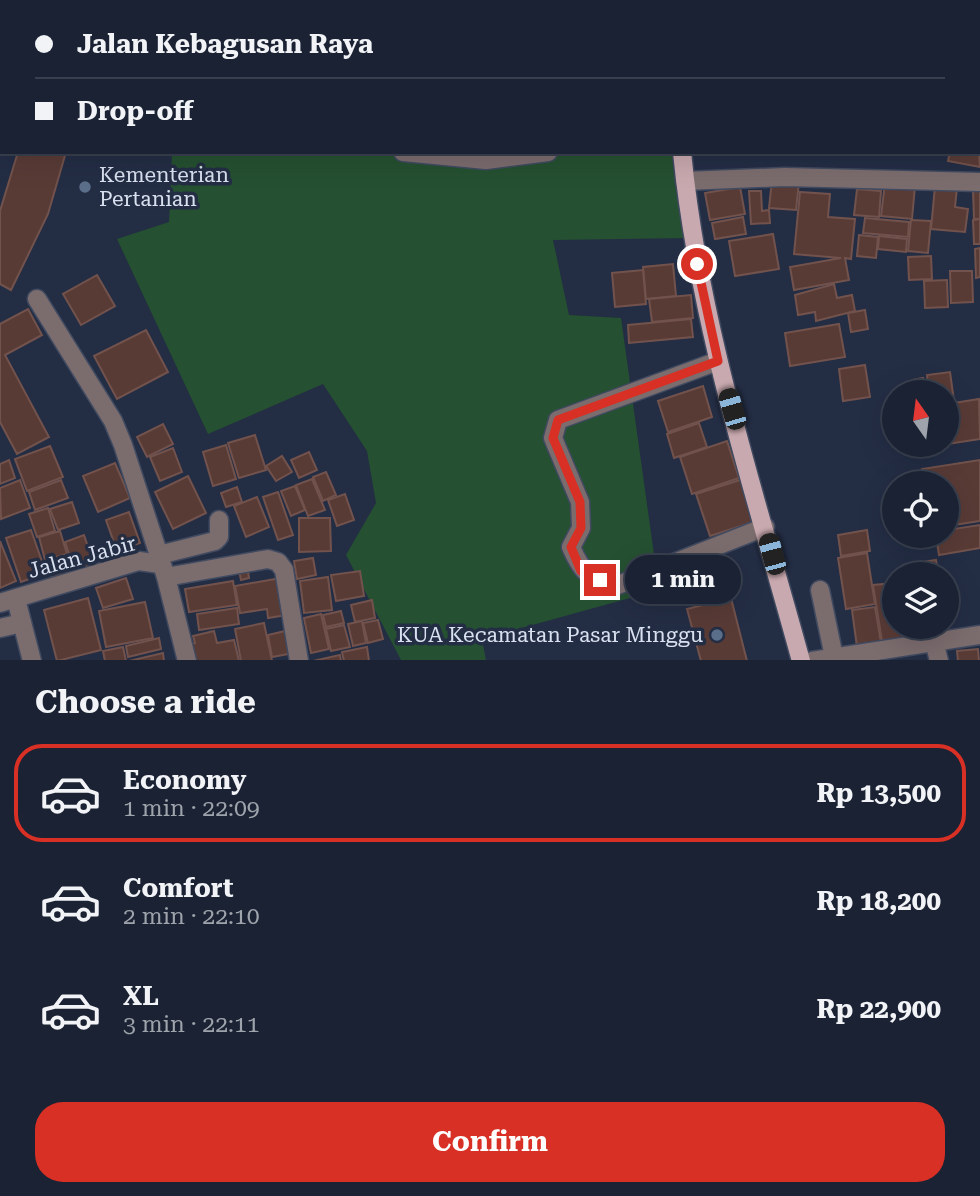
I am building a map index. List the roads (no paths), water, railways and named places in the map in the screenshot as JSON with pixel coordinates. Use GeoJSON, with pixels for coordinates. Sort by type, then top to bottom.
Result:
{"type":"FeatureCollection","features":[{"type":"Feature","properties":{"kind":"main road"},"geometry":{"type":"LineString","coordinates":[[682,154],[703,297],[718,361],[801,660]]}},
{"type":"Feature","properties":{"kind":"street"},"geometry":{"type":"LineString","coordinates":[[424,154],[486,160],[532,154]]}},
{"type":"Feature","properties":{"kind":"street"},"geometry":{"type":"LineString","coordinates":[[685,181],[785,177],[980,182]]}},
{"type":"Feature","properties":{"kind":"street"},"geometry":{"type":"LineString","coordinates":[[37,299],[113,421],[162,565],[187,660]]}},
{"type":"Feature","properties":{"kind":"street"},"geometry":{"type":"LineString","coordinates":[[718,361],[558,420],[553,438],[580,502],[581,528],[571,547],[581,571],[618,585],[765,527]]}},
{"type":"Feature","properties":{"kind":"street"},"geometry":{"type":"LineString","coordinates":[[162,565],[215,541],[219,537],[219,520]]}},
{"type":"Feature","properties":{"kind":"street"},"geometry":{"type":"LineString","coordinates":[[162,565],[268,559],[278,562],[284,570],[299,660]]}},
{"type":"Feature","properties":{"kind":"street","name":"Jalan Jabir"},"geometry":{"type":"LineString","coordinates":[[8,601],[139,561],[162,565]]}},
{"type":"Feature","properties":{"kind":"street"},"geometry":{"type":"LineString","coordinates":[[820,590],[834,657]]}},
{"type":"Feature","properties":{"kind":"street"},"geometry":{"type":"LineString","coordinates":[[8,601],[22,623],[32,660]]}},
{"type":"Feature","properties":{"kind":"street"},"geometry":{"type":"LineString","coordinates":[[0,628],[22,623]]}},
{"type":"Feature","properties":{"kind":"street"},"geometry":{"type":"LineString","coordinates":[[812,660],[980,635]]}},
{"type":"Feature","properties":{"kind":"street"},"geometry":{"type":"LineString","coordinates":[[934,641],[939,660]]}},
{"type":"Feature","properties":{"kind":"place","name":"Kementerian Pertanian"},"geometry":{"type":"Point","coordinates":[85,187]}},
{"type":"Feature","properties":{"kind":"place","name":"KUA Kecamatan Pasar Minggu"},"geometry":{"type":"Point","coordinates":[717,635]}}]}
